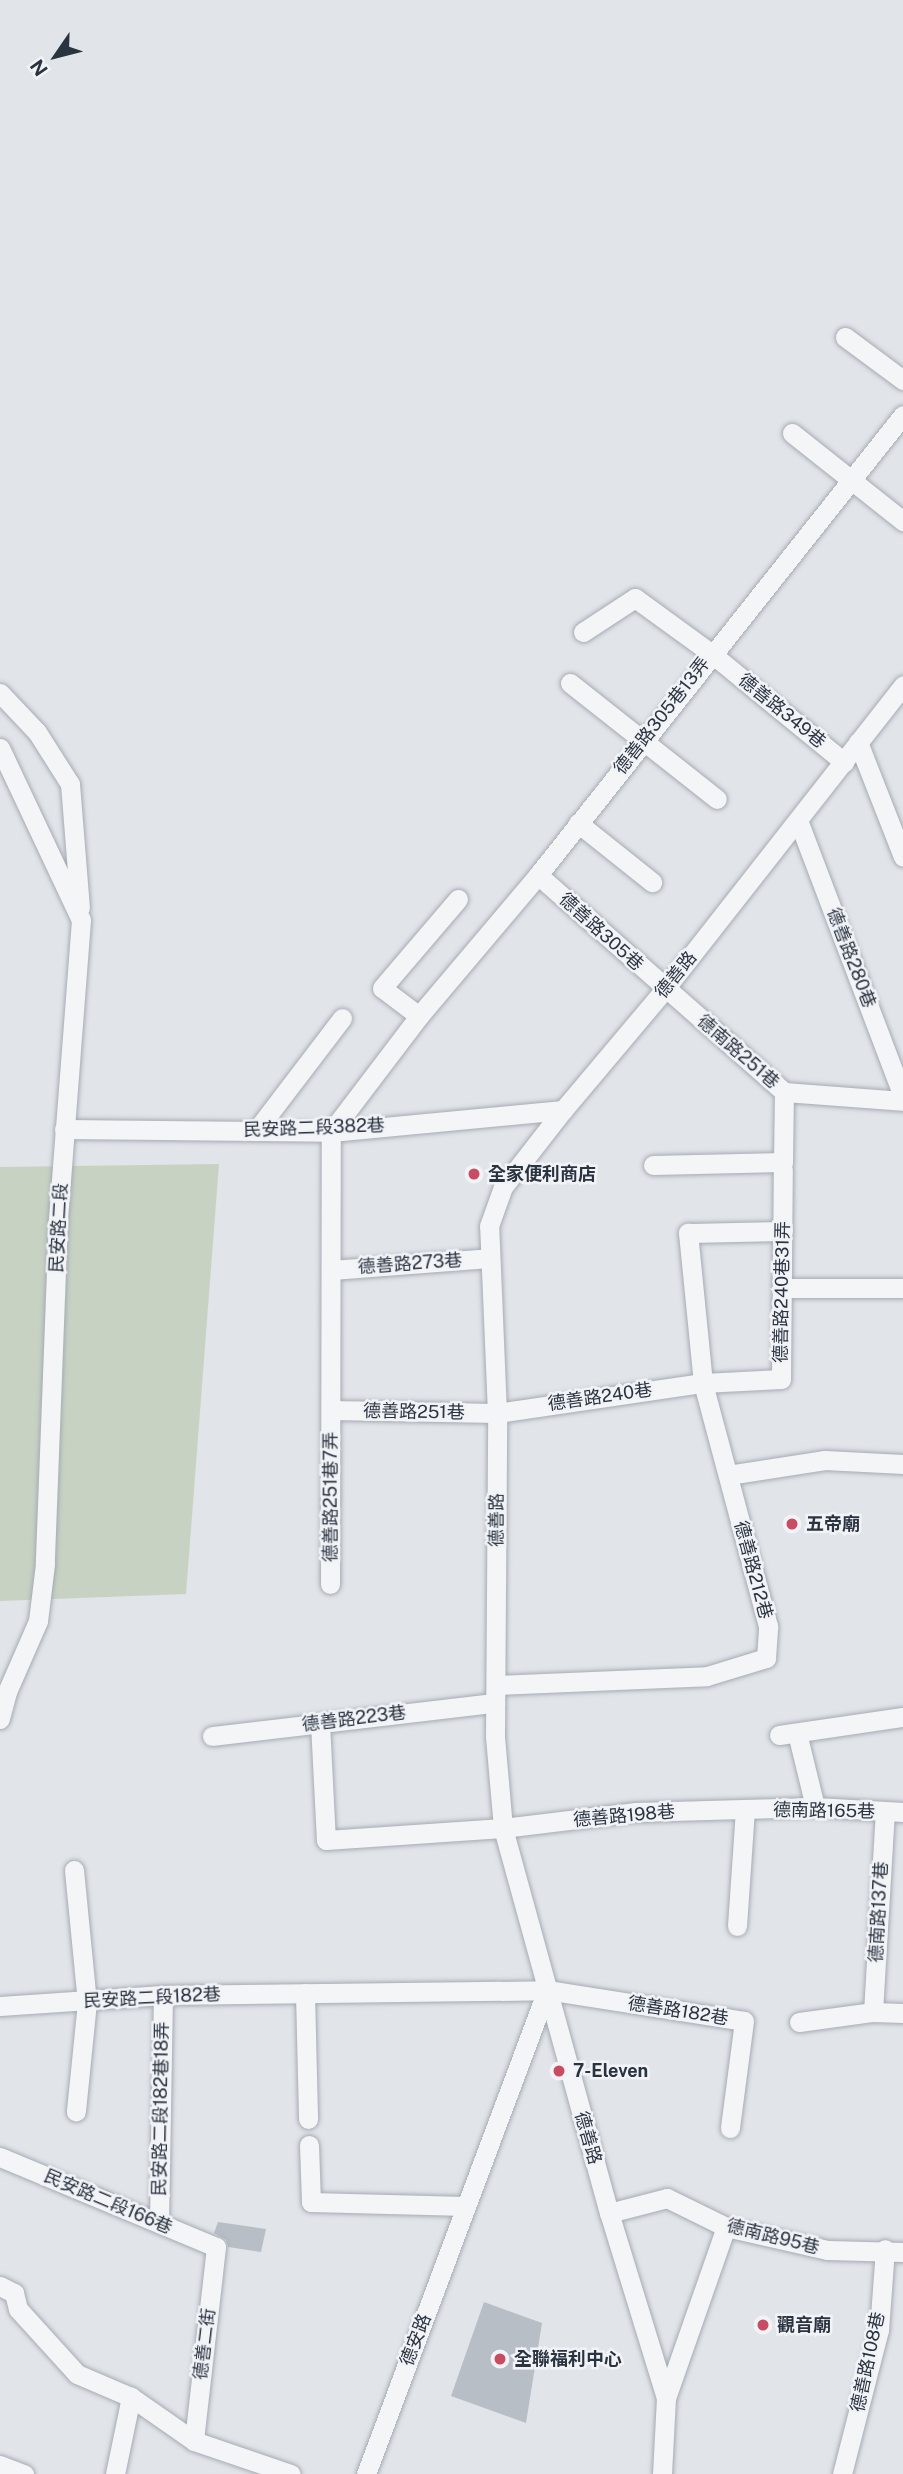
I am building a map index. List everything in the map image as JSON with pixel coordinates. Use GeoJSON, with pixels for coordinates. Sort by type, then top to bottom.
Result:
{"type":"FeatureCollection","features":[{"type":"Feature","properties":{"kind":"street"},"geometry":{"type":"LineString","coordinates":[[845,337],[903,380]]}},
{"type":"Feature","properties":{"kind":"street","name":"德善路305巷13弄"},"geometry":{"type":"LineString","coordinates":[[331,1132],[419,1016],[538,875],[903,415]]}},
{"type":"Feature","properties":{"kind":"street"},"geometry":{"type":"LineString","coordinates":[[792,433],[903,521]]}},
{"type":"Feature","properties":{"kind":"street","name":"德善路349巷"},"geometry":{"type":"LineString","coordinates":[[583,632],[635,598],[712,654],[844,762]]}},
{"type":"Feature","properties":{"kind":"street"},"geometry":{"type":"LineString","coordinates":[[570,683],[717,799]]}},
{"type":"Feature","properties":{"kind":"street","name":"德善路"},"geometry":{"type":"LineString","coordinates":[[662,2474],[666,2398],[610,2213],[503,1828],[495,1736],[497,1413],[489,1226],[503,1187],[563,1110],[665,989],[903,685]]}},
{"type":"Feature","properties":{"kind":"street"},"geometry":{"type":"LineString","coordinates":[[0,693],[37,732],[70,785],[81,920]]}},
{"type":"Feature","properties":{"kind":"street"},"geometry":{"type":"LineString","coordinates":[[858,742],[899,827],[903,857]]}},
{"type":"Feature","properties":{"kind":"street","name":"民安路二段"},"geometry":{"type":"LineString","coordinates":[[0,748],[81,920],[64,1129],[45,1564],[38,1621],[0,1718]]}},
{"type":"Feature","properties":{"kind":"street","name":"德善路280巷"},"geometry":{"type":"LineString","coordinates":[[799,820],[903,1099]]}},
{"type":"Feature","properties":{"kind":"street"},"geometry":{"type":"LineString","coordinates":[[578,823],[652,882]]}},
{"type":"Feature","properties":{"kind":"street","name":"德善路305巷"},"geometry":{"type":"LineString","coordinates":[[538,875],[665,989]]}},
{"type":"Feature","properties":{"kind":"street"},"geometry":{"type":"LineString","coordinates":[[419,1016],[382,988],[458,899]]}},
{"type":"Feature","properties":{"kind":"street","name":"德南路251巷"},"geometry":{"type":"LineString","coordinates":[[665,989],[784,1092],[903,1099]]}},
{"type":"Feature","properties":{"kind":"street"},"geometry":{"type":"LineString","coordinates":[[256,1131],[342,1017]]}},
{"type":"Feature","properties":{"kind":"street"},"geometry":{"type":"LineString","coordinates":[[653,1165],[783,1162],[784,1092]]}},
{"type":"Feature","properties":{"kind":"street","name":"民安路二段382巷"},"geometry":{"type":"LineString","coordinates":[[64,1129],[331,1132],[563,1110]]}},
{"type":"Feature","properties":{"kind":"street","name":"德善路251巷7弄"},"geometry":{"type":"LineString","coordinates":[[330,1584],[331,1132]]}},
{"type":"Feature","properties":{"kind":"street","name":"德善路240巷31弄"},"geometry":{"type":"LineString","coordinates":[[703,1383],[781,1379],[783,1169]]}},
{"type":"Feature","properties":{"kind":"street","name":"德善路212巷"},"geometry":{"type":"LineString","coordinates":[[496,1694],[707,1676],[766,1658],[768,1626],[703,1383],[688,1233],[783,1231]]}},
{"type":"Feature","properties":{"kind":"street","name":"德善路273巷"},"geometry":{"type":"LineString","coordinates":[[331,1270],[490,1258]]}},
{"type":"Feature","properties":{"kind":"street"},"geometry":{"type":"LineString","coordinates":[[782,1287],[903,1288]]}},
{"type":"Feature","properties":{"kind":"street","name":"德善路240巷"},"geometry":{"type":"LineString","coordinates":[[497,1413],[703,1383]]}},
{"type":"Feature","properties":{"kind":"street","name":"德善路251巷"},"geometry":{"type":"LineString","coordinates":[[331,1410],[497,1413]]}},
{"type":"Feature","properties":{"kind":"street"},"geometry":{"type":"LineString","coordinates":[[728,1475],[825,1460],[903,1464]]}},
{"type":"Feature","properties":{"kind":"street","name":"德善路223巷"},"geometry":{"type":"LineString","coordinates":[[212,1736],[320,1723],[496,1694]]}},
{"type":"Feature","properties":{"kind":"street"},"geometry":{"type":"LineString","coordinates":[[815,1807],[788,1734],[903,1717]]}},
{"type":"Feature","properties":{"kind":"street","name":"德善路198巷"},"geometry":{"type":"LineString","coordinates":[[320,1723],[326,1840],[503,1828],[636,1812],[745,1810]]}},
{"type":"Feature","properties":{"kind":"street","name":"德南路165巷"},"geometry":{"type":"LineString","coordinates":[[745,1810],[815,1807],[894,1812]]}},
{"type":"Feature","properties":{"kind":"street"},"geometry":{"type":"LineString","coordinates":[[737,1926],[745,1810]]}},
{"type":"Feature","properties":{"kind":"street","name":"德南路137巷"},"geometry":{"type":"LineString","coordinates":[[873,2012],[894,1812]]}},
{"type":"Feature","properties":{"kind":"street"},"geometry":{"type":"LineString","coordinates":[[74,1870],[87,2002],[76,2111]]}},
{"type":"Feature","properties":{"kind":"street","name":"民安路二段182巷"},"geometry":{"type":"LineString","coordinates":[[0,2006],[163,1995],[547,1990]]}},
{"type":"Feature","properties":{"kind":"street","name":"德善路182巷"},"geometry":{"type":"LineString","coordinates":[[547,1990],[744,2021],[730,2129]]}},
{"type":"Feature","properties":{"kind":"street","name":"德安路"},"geometry":{"type":"LineString","coordinates":[[366,2474],[547,1990]]}},
{"type":"Feature","properties":{"kind":"street"},"geometry":{"type":"LineString","coordinates":[[305,1993],[308,2119]]}},
{"type":"Feature","properties":{"kind":"street","name":"民安路二段182巷18弄"},"geometry":{"type":"LineString","coordinates":[[159,2223],[163,1995]]}},
{"type":"Feature","properties":{"kind":"street"},"geometry":{"type":"LineString","coordinates":[[799,2022],[873,2012],[903,2013]]}},
{"type":"Feature","properties":{"kind":"street"},"geometry":{"type":"LineString","coordinates":[[309,2145],[311,2202],[466,2206]]}},
{"type":"Feature","properties":{"kind":"street","name":"民安路二段166巷"},"geometry":{"type":"LineString","coordinates":[[0,2157],[216,2248]]}},
{"type":"Feature","properties":{"kind":"street","name":"德南路95巷"},"geometry":{"type":"LineString","coordinates":[[610,2213],[667,2198],[726,2227],[827,2250],[894,2250]]}},
{"type":"Feature","properties":{"kind":"street"},"geometry":{"type":"LineString","coordinates":[[666,2398],[726,2227]]}},
{"type":"Feature","properties":{"kind":"street","name":"德善二街"},"geometry":{"type":"LineString","coordinates":[[194,2441],[216,2248]]}},
{"type":"Feature","properties":{"kind":"street","name":"德善路108巷"},"geometry":{"type":"LineString","coordinates":[[842,2474],[878,2330],[894,2250]]}},
{"type":"Feature","properties":{"kind":"street"},"geometry":{"type":"LineString","coordinates":[[0,2286],[13,2293],[18,2309],[78,2374],[131,2397],[194,2441],[291,2474]]}},
{"type":"Feature","properties":{"kind":"street"},"geometry":{"type":"LineString","coordinates":[[115,2474],[131,2397]]}},
{"type":"Feature","properties":{"kind":"street"},"geometry":{"type":"LineString","coordinates":[[0,2465],[24,2474]]}},
{"type":"Feature","properties":{"kind":"green space"},"geometry":{"type":"Polygon","coordinates":[[[219,1164],[186,1594],[0,1601],[0,1167],[219,1164]]]}},
{"type":"Feature","properties":{"kind":"building"},"geometry":{"type":"Polygon","coordinates":[[[218,2222],[266,2229],[261,2252],[228,2247],[226,2240],[214,2233],[218,2222]]]}},
{"type":"Feature","properties":{"kind":"building","name":"全聯福利中心"},"geometry":{"type":"Polygon","coordinates":[[[484,2302],[542,2323],[526,2423],[451,2396],[484,2302]]]}},
{"type":"Feature","properties":{"kind":"place","name":"全家便利商店"},"geometry":{"type":"Point","coordinates":[474,1174]}},
{"type":"Feature","properties":{"kind":"place","name":"五帝廟"},"geometry":{"type":"Point","coordinates":[792,1524]}},
{"type":"Feature","properties":{"kind":"place","name":"7-Eleven"},"geometry":{"type":"Point","coordinates":[559,2071]}},
{"type":"Feature","properties":{"kind":"place","name":"觀音廟"},"geometry":{"type":"Point","coordinates":[763,2325]}},
{"type":"Feature","properties":{"kind":"place","name":"全聯福利中心"},"geometry":{"type":"Point","coordinates":[500,2359]}}]}
